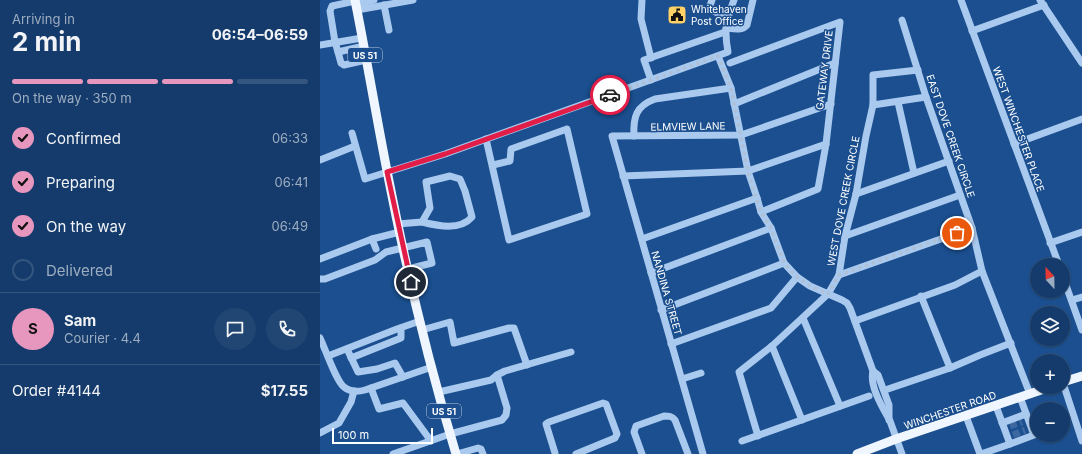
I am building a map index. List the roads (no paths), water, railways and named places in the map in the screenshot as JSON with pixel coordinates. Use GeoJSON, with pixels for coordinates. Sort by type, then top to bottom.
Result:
{"type":"FeatureCollection","features":[{"type":"Feature","properties":{"kind":"main road","name":"US 51"},"geometry":{"type":"LineString","coordinates":[[356,4],[387,172],[403,248],[421,326],[450,434],[457,454]]}},
{"type":"Feature","properties":{"kind":"main road"},"geometry":{"type":"LineString","coordinates":[[1070,380],[1082,376]]}},
{"type":"Feature","properties":{"kind":"main road","name":"WINCHESTER ROAD"},"geometry":{"type":"LineString","coordinates":[[857,454],[896,439],[1030,394]]}},
{"type":"Feature","properties":{"kind":"street"},"geometry":{"type":"LineString","coordinates":[[356,4],[374,0]]}},
{"type":"Feature","properties":{"kind":"street"},"geometry":{"type":"LineString","coordinates":[[366,60],[344,65],[341,63],[335,42],[330,11],[332,6],[356,4],[384,5],[414,0]]}},
{"type":"Feature","properties":{"kind":"street"},"geometry":{"type":"LineString","coordinates":[[642,0],[641,19],[651,58]]}},
{"type":"Feature","properties":{"kind":"street"},"geometry":{"type":"LineString","coordinates":[[712,0],[709,8],[727,19]]}},
{"type":"Feature","properties":{"kind":"street"},"geometry":{"type":"LineString","coordinates":[[352,134],[365,179],[486,139],[728,52],[725,30],[727,19],[734,0]]}},
{"type":"Feature","properties":{"kind":"street"},"geometry":{"type":"LineString","coordinates":[[650,80],[644,60],[725,30],[745,28],[753,0]]}},
{"type":"Feature","properties":{"kind":"street","name":"WEST WINCHESTER PLACE"},"geometry":{"type":"LineString","coordinates":[[961,0],[1056,258]]}},
{"type":"Feature","properties":{"kind":"street"},"geometry":{"type":"LineString","coordinates":[[972,31],[1042,2],[1082,63]]}},
{"type":"Feature","properties":{"kind":"street"},"geometry":{"type":"LineString","coordinates":[[384,5],[389,30]]}},
{"type":"Feature","properties":{"kind":"street","name":"EAST DOVE CREEK CIRCLE"},"geometry":{"type":"LineString","coordinates":[[902,20],[926,97],[972,228],[982,271],[1030,394]]}},
{"type":"Feature","properties":{"kind":"street","name":"GATEWAY DRIVE"},"geometry":{"type":"LineString","coordinates":[[730,63],[840,22],[826,144],[818,189],[761,212]]}},
{"type":"Feature","properties":{"kind":"street"},"geometry":{"type":"LineString","coordinates":[[320,45],[335,42],[363,42]]}},
{"type":"Feature","properties":{"kind":"street"},"geometry":{"type":"LineString","coordinates":[[338,52],[363,42]]}},
{"type":"Feature","properties":{"kind":"street"},"geometry":{"type":"LineString","coordinates":[[718,56],[731,88],[748,172],[756,198],[761,212],[771,228],[784,263],[797,277],[810,286],[847,303],[873,371],[878,375],[889,405],[889,421],[902,454]]}},
{"type":"Feature","properties":{"kind":"street"},"geometry":{"type":"LineString","coordinates":[[734,104],[836,63]]}},
{"type":"Feature","properties":{"kind":"street","name":"WEST DOVE CREEK CIRCLE"},"geometry":{"type":"LineString","coordinates":[[758,436],[739,372],[772,346],[828,294],[839,275],[856,194],[873,105],[873,75],[918,70]]}},
{"type":"Feature","properties":{"kind":"street"},"geometry":{"type":"LineString","coordinates":[[634,136],[633,122],[636,115],[648,102],[655,99],[731,88]]}},
{"type":"Feature","properties":{"kind":"street"},"geometry":{"type":"LineString","coordinates":[[873,105],[926,97]]}},
{"type":"Feature","properties":{"kind":"street"},"geometry":{"type":"LineString","coordinates":[[898,102],[914,173]]}},
{"type":"Feature","properties":{"kind":"street","name":"ELMVIEW LANE"},"geometry":{"type":"LineString","coordinates":[[612,136],[741,135],[831,104]]}},
{"type":"Feature","properties":{"kind":"street"},"geometry":{"type":"LineString","coordinates":[[1014,144],[1082,119]]}},
{"type":"Feature","properties":{"kind":"street"},"geometry":{"type":"LineString","coordinates":[[486,139],[509,240],[587,214],[567,129],[511,149],[510,161],[493,165]]}},
{"type":"Feature","properties":{"kind":"street","name":"NANDINA STREET"},"geometry":{"type":"LineString","coordinates":[[612,136],[703,454]]}},
{"type":"Feature","properties":{"kind":"street"},"geometry":{"type":"LineString","coordinates":[[623,176],[748,172],[826,144]]}},
{"type":"Feature","properties":{"kind":"street"},"geometry":{"type":"LineString","coordinates":[[320,160],[355,146]]}},
{"type":"Feature","properties":{"kind":"street"},"geometry":{"type":"LineString","coordinates":[[856,194],[949,161]]}},
{"type":"Feature","properties":{"kind":"street"},"geometry":{"type":"LineString","coordinates":[[320,259],[399,228],[422,222],[446,227],[468,222],[472,217],[460,179],[450,176],[426,182],[430,208],[422,222]]}},
{"type":"Feature","properties":{"kind":"street"},"geometry":{"type":"LineString","coordinates":[[846,236],[960,195]]}},
{"type":"Feature","properties":{"kind":"street"},"geometry":{"type":"LineString","coordinates":[[642,239],[756,198]]}},
{"type":"Feature","properties":{"kind":"street"},"geometry":{"type":"LineString","coordinates":[[651,274],[771,228]]}},
{"type":"Feature","properties":{"kind":"street"},"geometry":{"type":"LineString","coordinates":[[839,275],[972,228]]}},
{"type":"Feature","properties":{"kind":"street"},"geometry":{"type":"LineString","coordinates":[[1050,243],[1082,232]]}},
{"type":"Feature","properties":{"kind":"street"},"geometry":{"type":"LineString","coordinates":[[372,239],[376,249]]}},
{"type":"Feature","properties":{"kind":"street"},"geometry":{"type":"LineString","coordinates":[[320,279],[325,279],[375,260],[386,252],[427,242],[432,263],[408,269]]}},
{"type":"Feature","properties":{"kind":"street"},"geometry":{"type":"LineString","coordinates":[[661,310],[784,263]]}},
{"type":"Feature","properties":{"kind":"street"},"geometry":{"type":"LineString","coordinates":[[855,321],[955,285],[982,271]]}},
{"type":"Feature","properties":{"kind":"street"},"geometry":{"type":"LineString","coordinates":[[671,344],[771,308],[797,277]]}},
{"type":"Feature","properties":{"kind":"street"},"geometry":{"type":"LineString","coordinates":[[1070,295],[1082,330]]}},
{"type":"Feature","properties":{"kind":"street"},"geometry":{"type":"LineString","coordinates":[[921,296],[950,368]]}},
{"type":"Feature","properties":{"kind":"street"},"geometry":{"type":"LineString","coordinates":[[1072,300],[1082,296]]}},
{"type":"Feature","properties":{"kind":"street"},"geometry":{"type":"LineString","coordinates":[[803,318],[840,406]]}},
{"type":"Feature","properties":{"kind":"street"},"geometry":{"type":"LineString","coordinates":[[328,356],[401,328],[450,322],[454,343],[509,328],[514,328],[527,365]]}},
{"type":"Feature","properties":{"kind":"street"},"geometry":{"type":"LineString","coordinates":[[351,358],[401,338],[401,328]]}},
{"type":"Feature","properties":{"kind":"street"},"geometry":{"type":"LineString","coordinates":[[320,338],[341,384],[344,387],[354,391],[371,388],[432,367]]}},
{"type":"Feature","properties":{"kind":"street"},"geometry":{"type":"LineString","coordinates":[[883,391],[950,368],[1011,343]]}},
{"type":"Feature","properties":{"kind":"street"},"geometry":{"type":"LineString","coordinates":[[772,346],[802,420]]}},
{"type":"Feature","properties":{"kind":"street"},"geometry":{"type":"LineString","coordinates":[[348,348],[358,372],[377,369],[395,363],[403,377]]}},
{"type":"Feature","properties":{"kind":"street"},"geometry":{"type":"LineString","coordinates":[[439,392],[490,380],[497,375],[571,352]]}},
{"type":"Feature","properties":{"kind":"street"},"geometry":{"type":"LineString","coordinates":[[682,379],[701,373]]}},
{"type":"Feature","properties":{"kind":"street"},"geometry":{"type":"LineString","coordinates":[[393,454],[450,434],[502,420],[506,415],[507,408],[497,375]]}},
{"type":"Feature","properties":{"kind":"street"},"geometry":{"type":"LineString","coordinates":[[371,388],[379,409],[403,403],[431,441]]}},
{"type":"Feature","properties":{"kind":"street"},"geometry":{"type":"LineString","coordinates":[[320,433],[339,423],[352,402],[354,391]]}},
{"type":"Feature","properties":{"kind":"street"},"geometry":{"type":"LineString","coordinates":[[1067,394],[1082,441]]}},
{"type":"Feature","properties":{"kind":"street"},"geometry":{"type":"LineString","coordinates":[[742,441],[869,396]]}},
{"type":"Feature","properties":{"kind":"street"},"geometry":{"type":"LineString","coordinates":[[1008,432],[1034,435],[1026,423],[1020,397]]}},
{"type":"Feature","properties":{"kind":"street"},"geometry":{"type":"LineString","coordinates":[[554,454],[546,424],[603,403],[606,404],[617,434],[616,438],[576,454]]}},
{"type":"Feature","properties":{"kind":"street"},"geometry":{"type":"LineString","coordinates":[[996,406],[1008,432]]}},
{"type":"Feature","properties":{"kind":"street"},"geometry":{"type":"LineString","coordinates":[[642,454],[634,429],[636,426],[664,416],[673,417],[675,420],[688,454]]}},
{"type":"Feature","properties":{"kind":"street"},"geometry":{"type":"LineString","coordinates":[[966,416],[980,454],[1001,451],[1008,432],[1026,423]]}},
{"type":"Feature","properties":{"kind":"street"},"geometry":{"type":"LineString","coordinates":[[457,454],[478,448],[481,449],[483,454]]}},
{"type":"Feature","properties":{"kind":"tunnel"},"geometry":{"type":"LineString","coordinates":[[1010,426],[1022,422]]}},
{"type":"Feature","properties":{"kind":"tunnel"},"geometry":{"type":"LineString","coordinates":[[1013,435],[1025,430]]}},
{"type":"Feature","properties":{"kind":"place","name":"Whitehaven Post Office"},"geometry":{"type":"Point","coordinates":[677,15]}}]}
